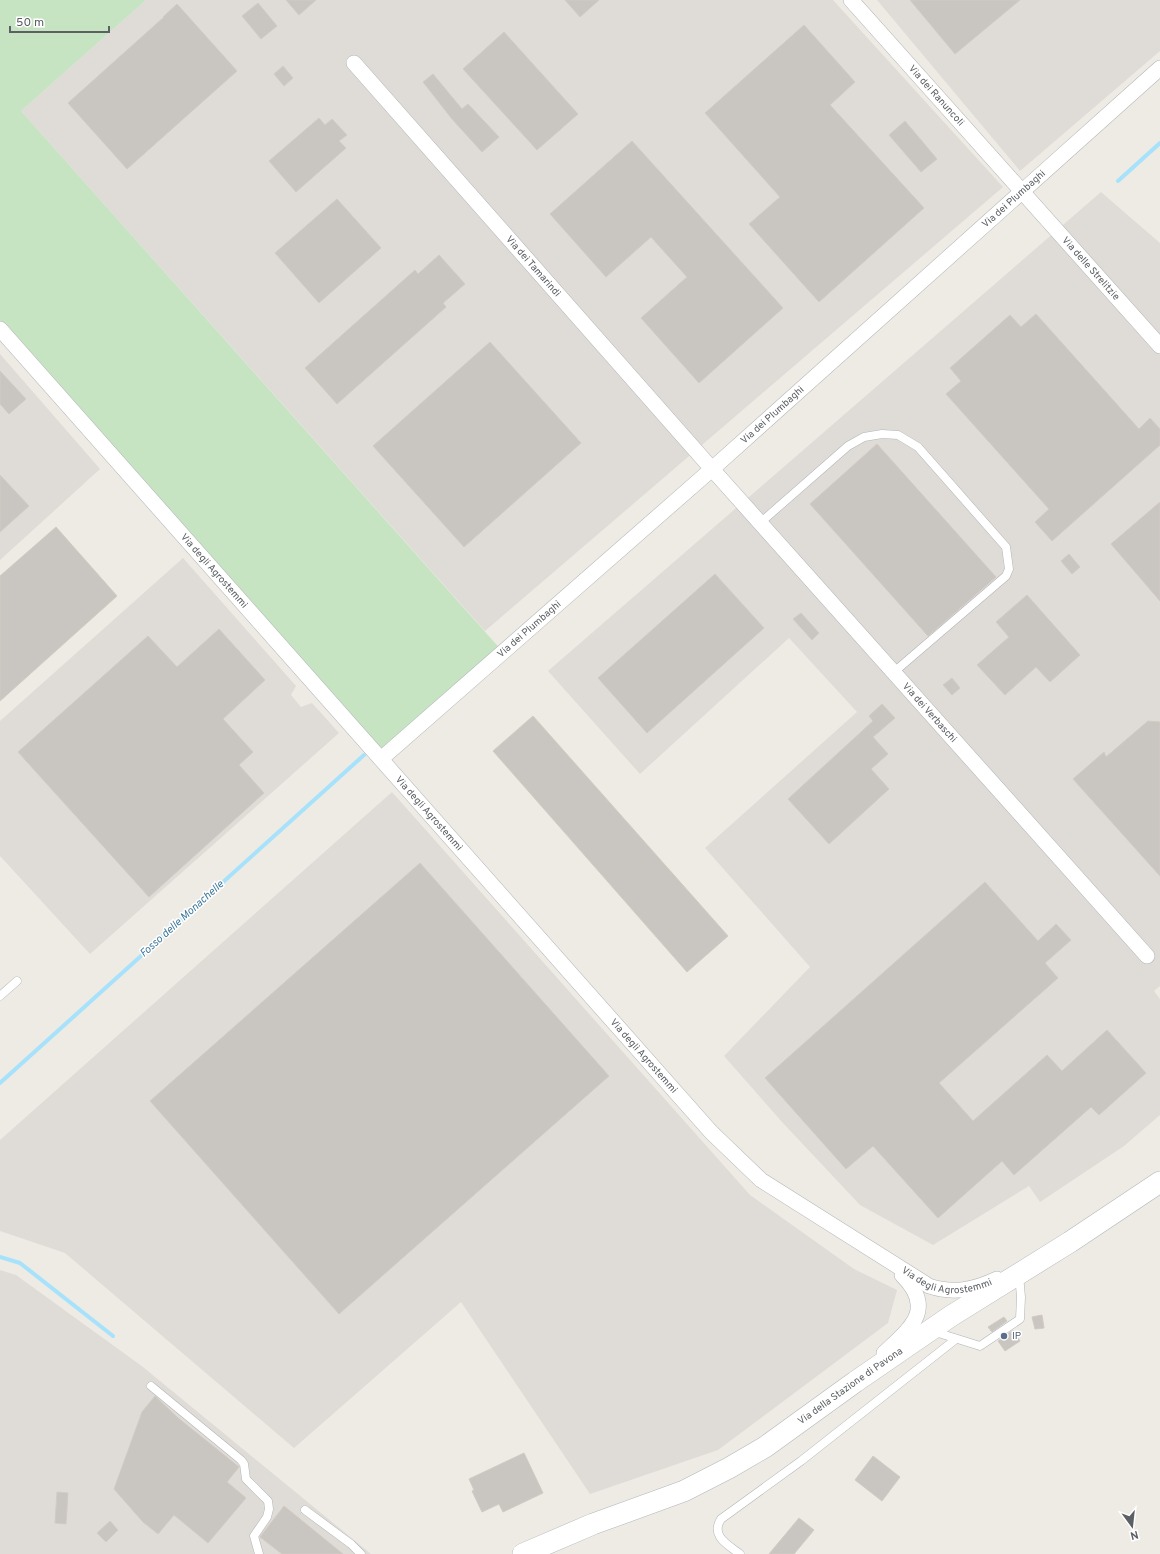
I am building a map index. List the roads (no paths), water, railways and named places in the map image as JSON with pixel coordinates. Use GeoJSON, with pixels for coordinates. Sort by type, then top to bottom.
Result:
{"type":"FeatureCollection","features":[{"type":"Feature","properties":{"kind":"main road","name":"Via della Stazione di Pavona"},"geometry":{"type":"LineString","coordinates":[[523,1554],[593,1524],[663,1499],[702,1483],[765,1447],[929,1331],[1070,1242],[1160,1182]]}},
{"type":"Feature","properties":{"kind":"street","name":"Via dei Ranuncoli"},"geometry":{"type":"LineString","coordinates":[[851,0],[1022,191]]}},
{"type":"Feature","properties":{"kind":"street","name":"Via dei Tamarindi"},"geometry":{"type":"LineString","coordinates":[[354,63],[712,469]]}},
{"type":"Feature","properties":{"kind":"street","name":"Via dei Plumbaghi"},"geometry":{"type":"LineString","coordinates":[[381,759],[712,469],[1160,68]]}},
{"type":"Feature","properties":{"kind":"street","name":"Via delle Strelitzie"},"geometry":{"type":"LineString","coordinates":[[1022,191],[1160,346]]}},
{"type":"Feature","properties":{"kind":"street","name":"Via degli Agrostemmi"},"geometry":{"type":"LineString","coordinates":[[0,329],[711,1132],[761,1180],[889,1262],[929,1286],[942,1290],[964,1290],[987,1283],[1036,1257],[1070,1242]]}},
{"type":"Feature","properties":{"kind":"street","name":"Via dei Verbaschi"},"geometry":{"type":"LineString","coordinates":[[712,469],[1147,956]]}},
{"type":"Feature","properties":{"kind":"street","name":"Via degli Agrostemmi"},"geometry":{"type":"LineString","coordinates":[[855,1382],[903,1335],[915,1320],[917,1313],[919,1302],[916,1291],[889,1262]]}},
{"type":"Feature","properties":{"kind":"lane"},"geometry":{"type":"LineString","coordinates":[[760,523],[848,446],[864,436],[882,434],[898,435],[918,447],[1006,547],[1010,569],[1006,576],[894,672]]}},
{"type":"Feature","properties":{"kind":"lane"},"geometry":{"type":"LineString","coordinates":[[0,996],[16,981]]}},
{"type":"Feature","properties":{"kind":"lane"},"geometry":{"type":"LineString","coordinates":[[929,1331],[980,1346],[1020,1319],[1022,1297],[1019,1273]]}},
{"type":"Feature","properties":{"kind":"lane"},"geometry":{"type":"LineString","coordinates":[[740,1554],[719,1536],[717,1528],[721,1518],[801,1461],[956,1339]]}},
{"type":"Feature","properties":{"kind":"lane"},"geometry":{"type":"LineString","coordinates":[[151,1386],[242,1460],[246,1479],[268,1501],[269,1509],[267,1517],[254,1536],[259,1554]]}},
{"type":"Feature","properties":{"kind":"lane"},"geometry":{"type":"LineString","coordinates":[[305,1510],[352,1544],[361,1554]]}},
{"type":"Feature","properties":{"kind":"waterway","name":"Fosso delle Monachelle"},"geometry":{"type":"LineString","coordinates":[[1118,181],[1160,143]]}},
{"type":"Feature","properties":{"kind":"waterway","name":"Fosso delle Monachelle"},"geometry":{"type":"LineString","coordinates":[[0,1083],[364,755]]}},
{"type":"Feature","properties":{"kind":"waterway","name":"Fosso delle Monachelle"},"geometry":{"type":"LineString","coordinates":[[0,1257],[20,1263],[113,1336]]}},
{"type":"Feature","properties":{"kind":"place","name":"IP"},"geometry":{"type":"Point","coordinates":[1004,1336]}}]}
